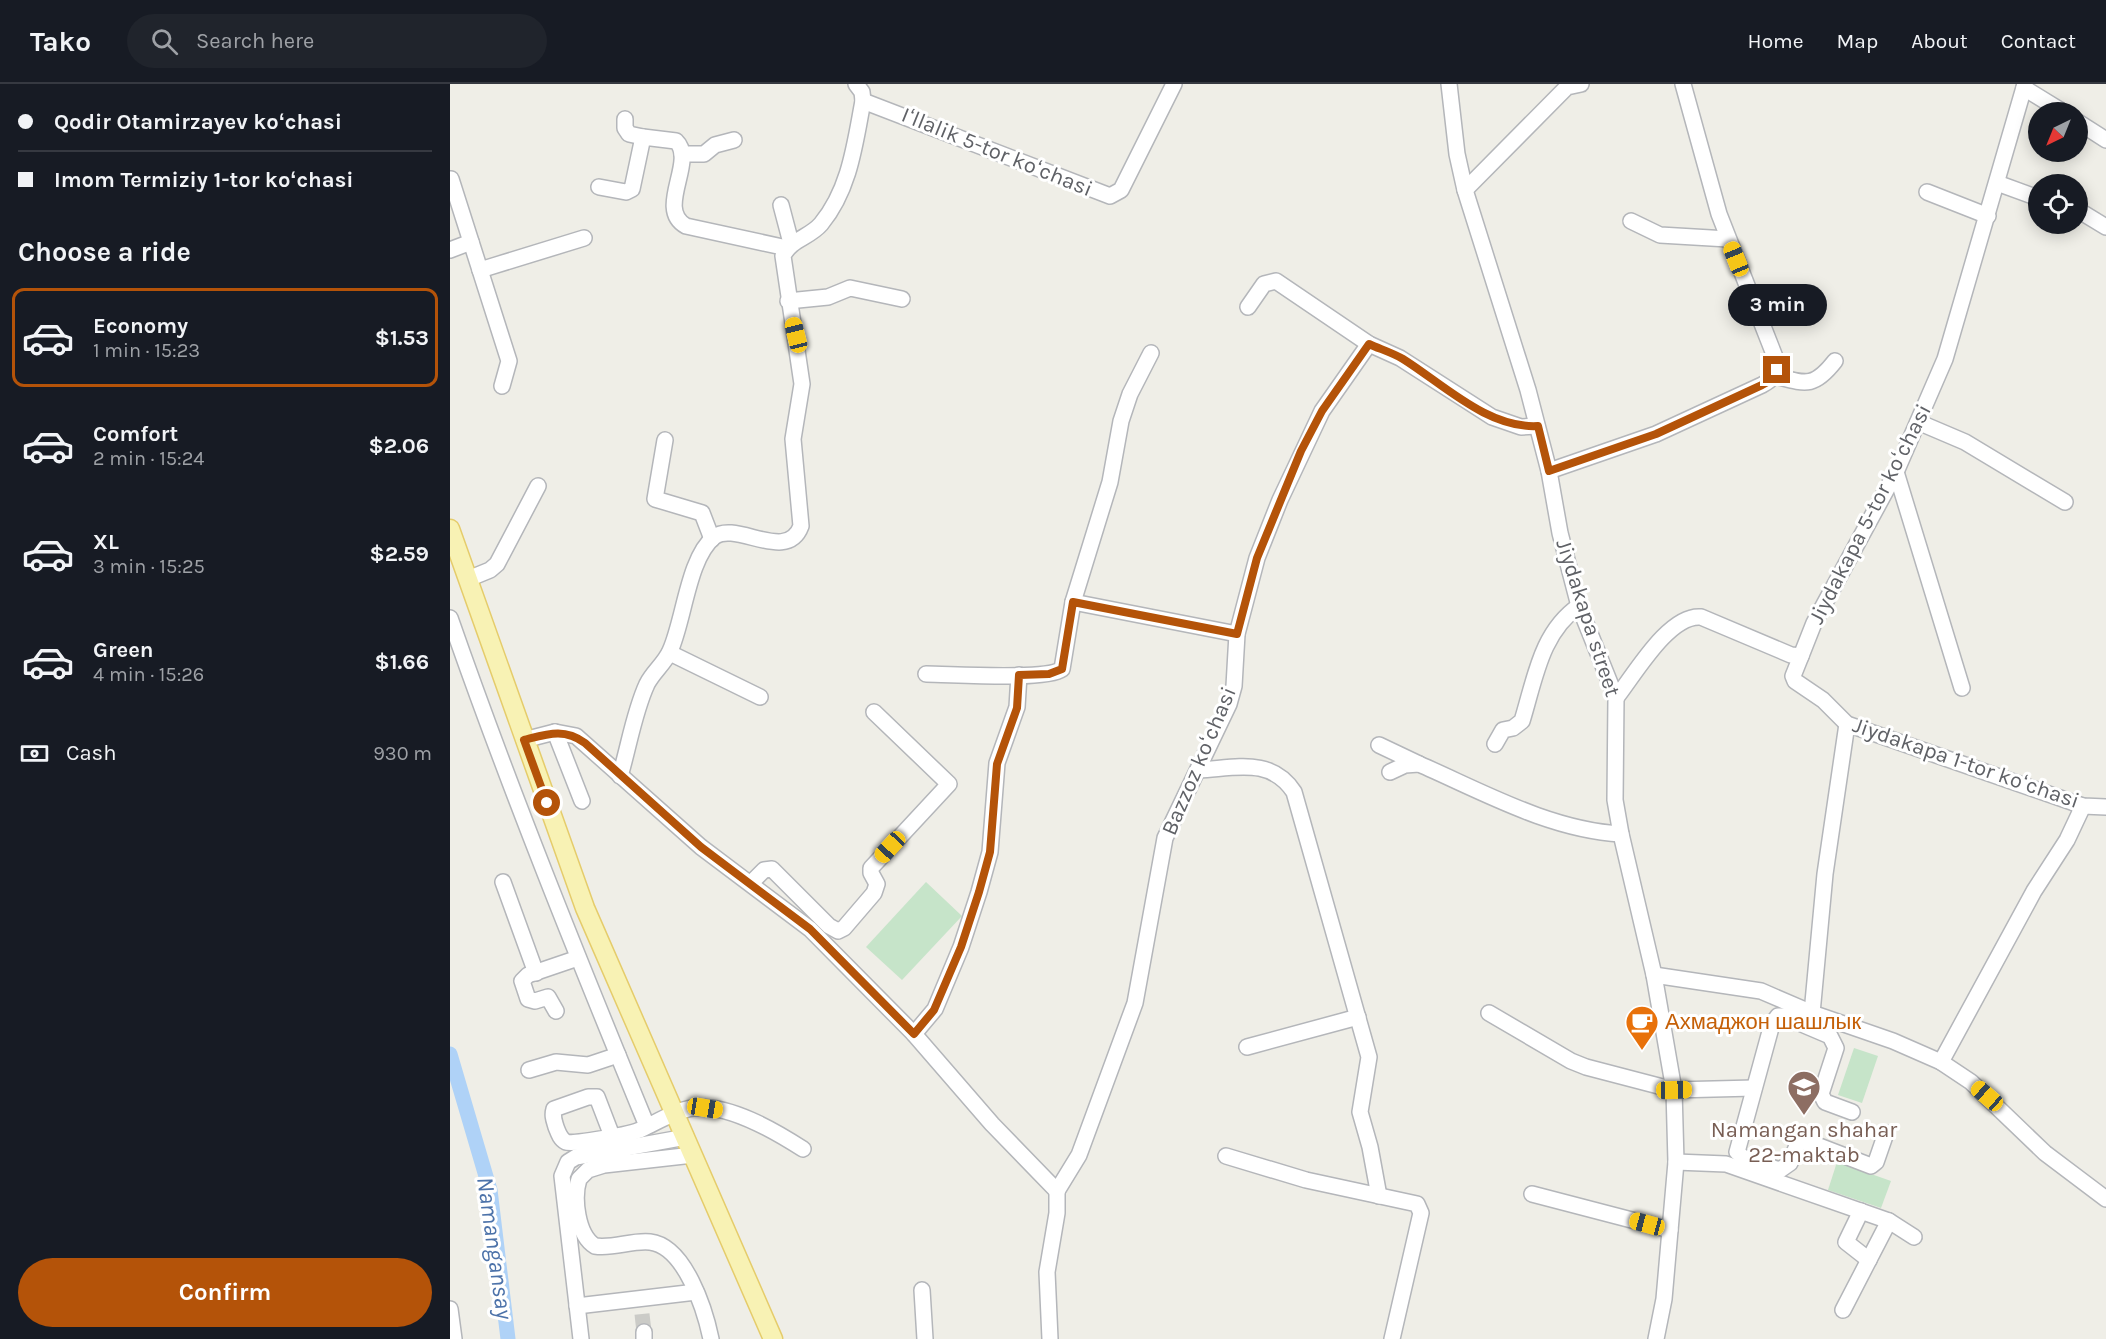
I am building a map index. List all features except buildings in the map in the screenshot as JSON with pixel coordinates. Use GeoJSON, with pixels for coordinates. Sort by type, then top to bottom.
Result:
{"type":"FeatureCollection","features":[{"type":"Feature","properties":{"kind":"main road"},"geometry":{"type":"LineString","coordinates":[[450,529],[585,908],[773,1339]]}},
{"type":"Feature","properties":{"kind":"street"},"geometry":{"type":"LineString","coordinates":[[625,119],[625,128],[629,134],[676,141],[682,154],[674,211],[678,222],[789,246],[817,228],[842,188],[852,160],[863,100],[862,92],[856,84]]}},
{"type":"Feature","properties":{"kind":"street","name":"Iʻllalik 5-tor koʻchasi"},"geometry":{"type":"LineString","coordinates":[[863,100],[1110,196],[1121,190],[1174,84]]}},
{"type":"Feature","properties":{"kind":"street","name":"Jiydakapa street"},"geometry":{"type":"LineString","coordinates":[[1449,84],[1457,154],[1465,190],[1538,426],[1560,533],[1579,606],[1616,698],[1616,800],[1621,834],[1654,975],[1674,1090],[1676,1162],[1664,1299],[1656,1339]]}},
{"type":"Feature","properties":{"kind":"street"},"geometry":{"type":"LineString","coordinates":[[1683,84],[1728,238],[1777,362],[1775,376]]}},
{"type":"Feature","properties":{"kind":"street"},"geometry":{"type":"LineString","coordinates":[[1465,190],[1573,85]]}},
{"type":"Feature","properties":{"kind":"street"},"geometry":{"type":"LineString","coordinates":[[2025,86],[2048,102]]}},
{"type":"Feature","properties":{"kind":"street","name":"Jiydakapa 5-tor koʻchasi"},"geometry":{"type":"LineString","coordinates":[[1801,656],[1814,622],[1896,472],[1945,359],[2025,86]]}},
{"type":"Feature","properties":{"kind":"street"},"geometry":{"type":"LineString","coordinates":[[2088,128],[2106,140]]}},
{"type":"Feature","properties":{"kind":"street"},"geometry":{"type":"LineString","coordinates":[[598,187],[626,192],[632,189],[643,137]]}},
{"type":"Feature","properties":{"kind":"street"},"geometry":{"type":"LineString","coordinates":[[682,154],[704,154],[715,145],[734,140]]}},
{"type":"Feature","properties":{"kind":"street"},"geometry":{"type":"LineString","coordinates":[[451,179],[509,361],[502,386]]}},
{"type":"Feature","properties":{"kind":"street"},"geometry":{"type":"LineString","coordinates":[[1997,183],[2028,194]]}},
{"type":"Feature","properties":{"kind":"street"},"geometry":{"type":"LineString","coordinates":[[1927,192],[1988,216]]}},
{"type":"Feature","properties":{"kind":"street"},"geometry":{"type":"LineString","coordinates":[[620,776],[645,687],[670,653],[693,575],[712,538],[723,534],[788,541],[797,535],[801,526],[793,439],[802,384],[796,335],[782,264],[789,246],[781,205]]}},
{"type":"Feature","properties":{"kind":"street"},"geometry":{"type":"LineString","coordinates":[[2088,216],[2106,227]]}},
{"type":"Feature","properties":{"kind":"street"},"geometry":{"type":"LineString","coordinates":[[1631,221],[1660,234],[1728,238]]}},
{"type":"Feature","properties":{"kind":"street"},"geometry":{"type":"LineString","coordinates":[[480,270],[584,238]]}},
{"type":"Feature","properties":{"kind":"street"},"geometry":{"type":"LineString","coordinates":[[450,250],[471,242]]}},
{"type":"Feature","properties":{"kind":"street"},"geometry":{"type":"LineString","coordinates":[[1248,307],[1264,284],[1276,281],[1369,344],[1400,357],[1492,417],[1521,427],[1538,426]]}},
{"type":"Feature","properties":{"kind":"street"},"geometry":{"type":"LineString","coordinates":[[788,301],[828,297],[850,288],[902,299]]}},
{"type":"Feature","properties":{"kind":"street","name":"Bazzoz koʻchasi"},"geometry":{"type":"LineString","coordinates":[[1057,1191],[1079,1155],[1135,1003],[1165,838],[1220,724],[1234,686],[1237,634],[1257,558],[1301,451],[1322,411],[1369,344]]}},
{"type":"Feature","properties":{"kind":"street"},"geometry":{"type":"LineString","coordinates":[[926,674],[1049,674],[1062,669],[1073,602],[1110,482],[1124,410],[1151,353]]}},
{"type":"Feature","properties":{"kind":"street"},"geometry":{"type":"LineString","coordinates":[[1549,471],[1656,434],[1762,385],[1775,376],[1808,383],[1823,376],[1834,361]]}},
{"type":"Feature","properties":{"kind":"street"},"geometry":{"type":"LineString","coordinates":[[1918,422],[1965,442],[2065,502]]}},
{"type":"Feature","properties":{"kind":"street"},"geometry":{"type":"LineString","coordinates":[[664,440],[655,500],[702,513],[712,538]]}},
{"type":"Feature","properties":{"kind":"street"},"geometry":{"type":"LineString","coordinates":[[1896,472],[1962,688]]}},
{"type":"Feature","properties":{"kind":"street"},"geometry":{"type":"LineString","coordinates":[[468,579],[496,564],[538,486]]}},
{"type":"Feature","properties":{"kind":"street"},"geometry":{"type":"LineString","coordinates":[[1073,602],[1237,634]]}},
{"type":"Feature","properties":{"kind":"street"},"geometry":{"type":"LineString","coordinates":[[1495,744],[1503,730],[1514,728],[1522,721],[1540,657],[1559,622],[1579,606]]}},
{"type":"Feature","properties":{"kind":"street"},"geometry":{"type":"LineString","coordinates":[[1616,698],[1660,641],[1675,625],[1692,616],[1701,616],[1791,655],[1801,656]]}},
{"type":"Feature","properties":{"kind":"street"},"geometry":{"type":"LineString","coordinates":[[450,618],[484,717],[578,958],[647,1126]]}},
{"type":"Feature","properties":{"kind":"street"},"geometry":{"type":"LineString","coordinates":[[670,653],[760,697]]}},
{"type":"Feature","properties":{"kind":"street","name":"Jiydakapa 1-tor koʻchasi"},"geometry":{"type":"LineString","coordinates":[[1801,656],[1793,676],[1795,681],[1822,700],[1847,724],[2083,806],[2106,807]]}},
{"type":"Feature","properties":{"kind":"street"},"geometry":{"type":"LineString","coordinates":[[914,1034],[934,1010],[961,947],[979,892],[990,852],[997,764],[1017,708],[1019,675]]}},
{"type":"Feature","properties":{"kind":"street"},"geometry":{"type":"LineString","coordinates":[[751,883],[764,870],[772,869],[829,926],[838,931],[844,928],[874,893],[877,884],[871,868],[949,784],[874,712]]}},
{"type":"Feature","properties":{"kind":"street"},"geometry":{"type":"LineString","coordinates":[[1812,1013],[1825,874],[1847,724]]}},
{"type":"Feature","properties":{"kind":"street"},"geometry":{"type":"LineString","coordinates":[[555,732],[582,801]]}},
{"type":"Feature","properties":{"kind":"street"},"geometry":{"type":"LineString","coordinates":[[524,740],[555,732],[576,736],[701,847],[810,929],[914,1034],[992,1124],[1057,1191],[1057,1213],[1047,1272],[1050,1339]]}},
{"type":"Feature","properties":{"kind":"street"},"geometry":{"type":"LineString","coordinates":[[1379,745],[1548,819],[1592,832],[1621,834]]}},
{"type":"Feature","properties":{"kind":"street"},"geometry":{"type":"LineString","coordinates":[[1390,772],[1405,765],[1419,764]]}},
{"type":"Feature","properties":{"kind":"street"},"geometry":{"type":"LineString","coordinates":[[1199,770],[1254,767],[1270,770],[1286,780],[1294,792],[1369,1058],[1360,1112],[1370,1147],[1379,1196]]}},
{"type":"Feature","properties":{"kind":"street"},"geometry":{"type":"LineString","coordinates":[[1941,1062],[2034,891],[2067,840],[2083,806]]}},
{"type":"Feature","properties":{"kind":"street"},"geometry":{"type":"LineString","coordinates":[[503,882],[536,973]]}},
{"type":"Feature","properties":{"kind":"street"},"geometry":{"type":"LineString","coordinates":[[556,1011],[548,998],[535,1001],[526,997],[522,981],[536,973],[578,958]]}},
{"type":"Feature","properties":{"kind":"street"},"geometry":{"type":"LineString","coordinates":[[1654,975],[1761,991],[1812,1013],[1893,1041],[1941,1062],[1971,1082],[2045,1153],[2106,1199]]}},
{"type":"Feature","properties":{"kind":"street"},"geometry":{"type":"LineString","coordinates":[[1489,1012],[1571,1061],[1674,1090],[1754,1088]]}},
{"type":"Feature","properties":{"kind":"street"},"geometry":{"type":"LineString","coordinates":[[1852,1112],[1825,1102],[1821,1094],[1834,1055],[1834,1042],[1830,1036],[1783,1016],[1774,1019],[1737,1152],[1746,1160],[1773,1169],[1786,1168],[1798,1143],[1802,1141],[1871,1166],[1876,1162],[1886,1133]]}},
{"type":"Feature","properties":{"kind":"street"},"geometry":{"type":"LineString","coordinates":[[1247,1047],[1358,1017]]}},
{"type":"Feature","properties":{"kind":"street"},"geometry":{"type":"LineString","coordinates":[[529,1070],[556,1062],[588,1065],[618,1055]]}},
{"type":"Feature","properties":{"kind":"street"},"geometry":{"type":"LineString","coordinates":[[612,1136],[639,1131],[692,1108],[728,1113],[777,1132],[803,1149]]}},
{"type":"Feature","properties":{"kind":"street"},"geometry":{"type":"LineString","coordinates":[[581,1339],[562,1176],[566,1166],[576,1157],[686,1137]]}},
{"type":"Feature","properties":{"kind":"street"},"geometry":{"type":"LineString","coordinates":[[693,1155],[592,1168],[583,1173],[577,1186],[580,1221],[591,1244],[600,1247],[638,1242],[662,1245],[672,1252],[705,1311],[711,1339]]}},
{"type":"Feature","properties":{"kind":"street"},"geometry":{"type":"LineString","coordinates":[[1226,1156],[1266,1169],[1417,1204],[1421,1213],[1392,1339]]}},
{"type":"Feature","properties":{"kind":"street"},"geometry":{"type":"LineString","coordinates":[[1676,1162],[1726,1164],[1889,1221],[1914,1237]]}},
{"type":"Feature","properties":{"kind":"street"},"geometry":{"type":"LineString","coordinates":[[1532,1194],[1670,1230]]}},
{"type":"Feature","properties":{"kind":"street"},"geometry":{"type":"LineString","coordinates":[[1861,1211],[1846,1242],[1869,1260]]}},
{"type":"Feature","properties":{"kind":"street"},"geometry":{"type":"LineString","coordinates":[[1843,1310],[1889,1221]]}},
{"type":"Feature","properties":{"kind":"street"},"geometry":{"type":"LineString","coordinates":[[922,1290],[925,1339]]}},
{"type":"Feature","properties":{"kind":"street"},"geometry":{"type":"LineString","coordinates":[[577,1306],[641,1307],[696,1292]]}},
{"type":"Feature","properties":{"kind":"street"},"geometry":{"type":"LineString","coordinates":[[450,1309],[454,1339]]}},
{"type":"Feature","properties":{"kind":"green space"},"geometry":{"type":"Polygon","coordinates":[[[926,882],[962,916],[902,980],[866,947],[926,882]]]}},
{"type":"Feature","properties":{"kind":"green space"},"geometry":{"type":"Polygon","coordinates":[[[1854,1048],[1878,1056],[1862,1103],[1838,1095],[1854,1048]]]}},
{"type":"Feature","properties":{"kind":"green space"},"geometry":{"type":"Polygon","coordinates":[[[1837,1162],[1891,1181],[1881,1208],[1828,1190],[1837,1162]]]}},
{"type":"Feature","properties":{"kind":"waterway","name":"Namangansay"},"geometry":{"type":"LineString","coordinates":[[450,1054],[490,1190],[508,1339]]}},
{"type":"Feature","properties":{"kind":"tunnel"},"geometry":{"type":"LineString","coordinates":[[642,1314],[644,1332]]}},
{"type":"Feature","properties":{"kind":"place","name":"Ахмаджон шашлык"},"geometry":{"type":"Point","coordinates":[1642,1051]}},
{"type":"Feature","properties":{"kind":"place","name":"Namangan shahar 22-maktab"},"geometry":{"type":"Point","coordinates":[1804,1116]}},
{"type":"Feature","properties":{"kind":"route"},"geometry":{"type":"LineString","coordinates":[[547,803],[524,740],[555,732],[565,732],[585,743],[701,847],[810,929],[914,1034],[934,1010],[961,947],[979,892],[990,852],[997,764],[1017,708],[1019,675],[1049,674],[1062,669],[1065,664],[1073,602],[1237,634],[1257,558],[1301,451],[1322,411],[1369,344],[1400,357],[1492,417],[1521,427],[1538,426],[1549,471],[1656,434],[1762,385],[1771,380],[1777,370]]}}]}
